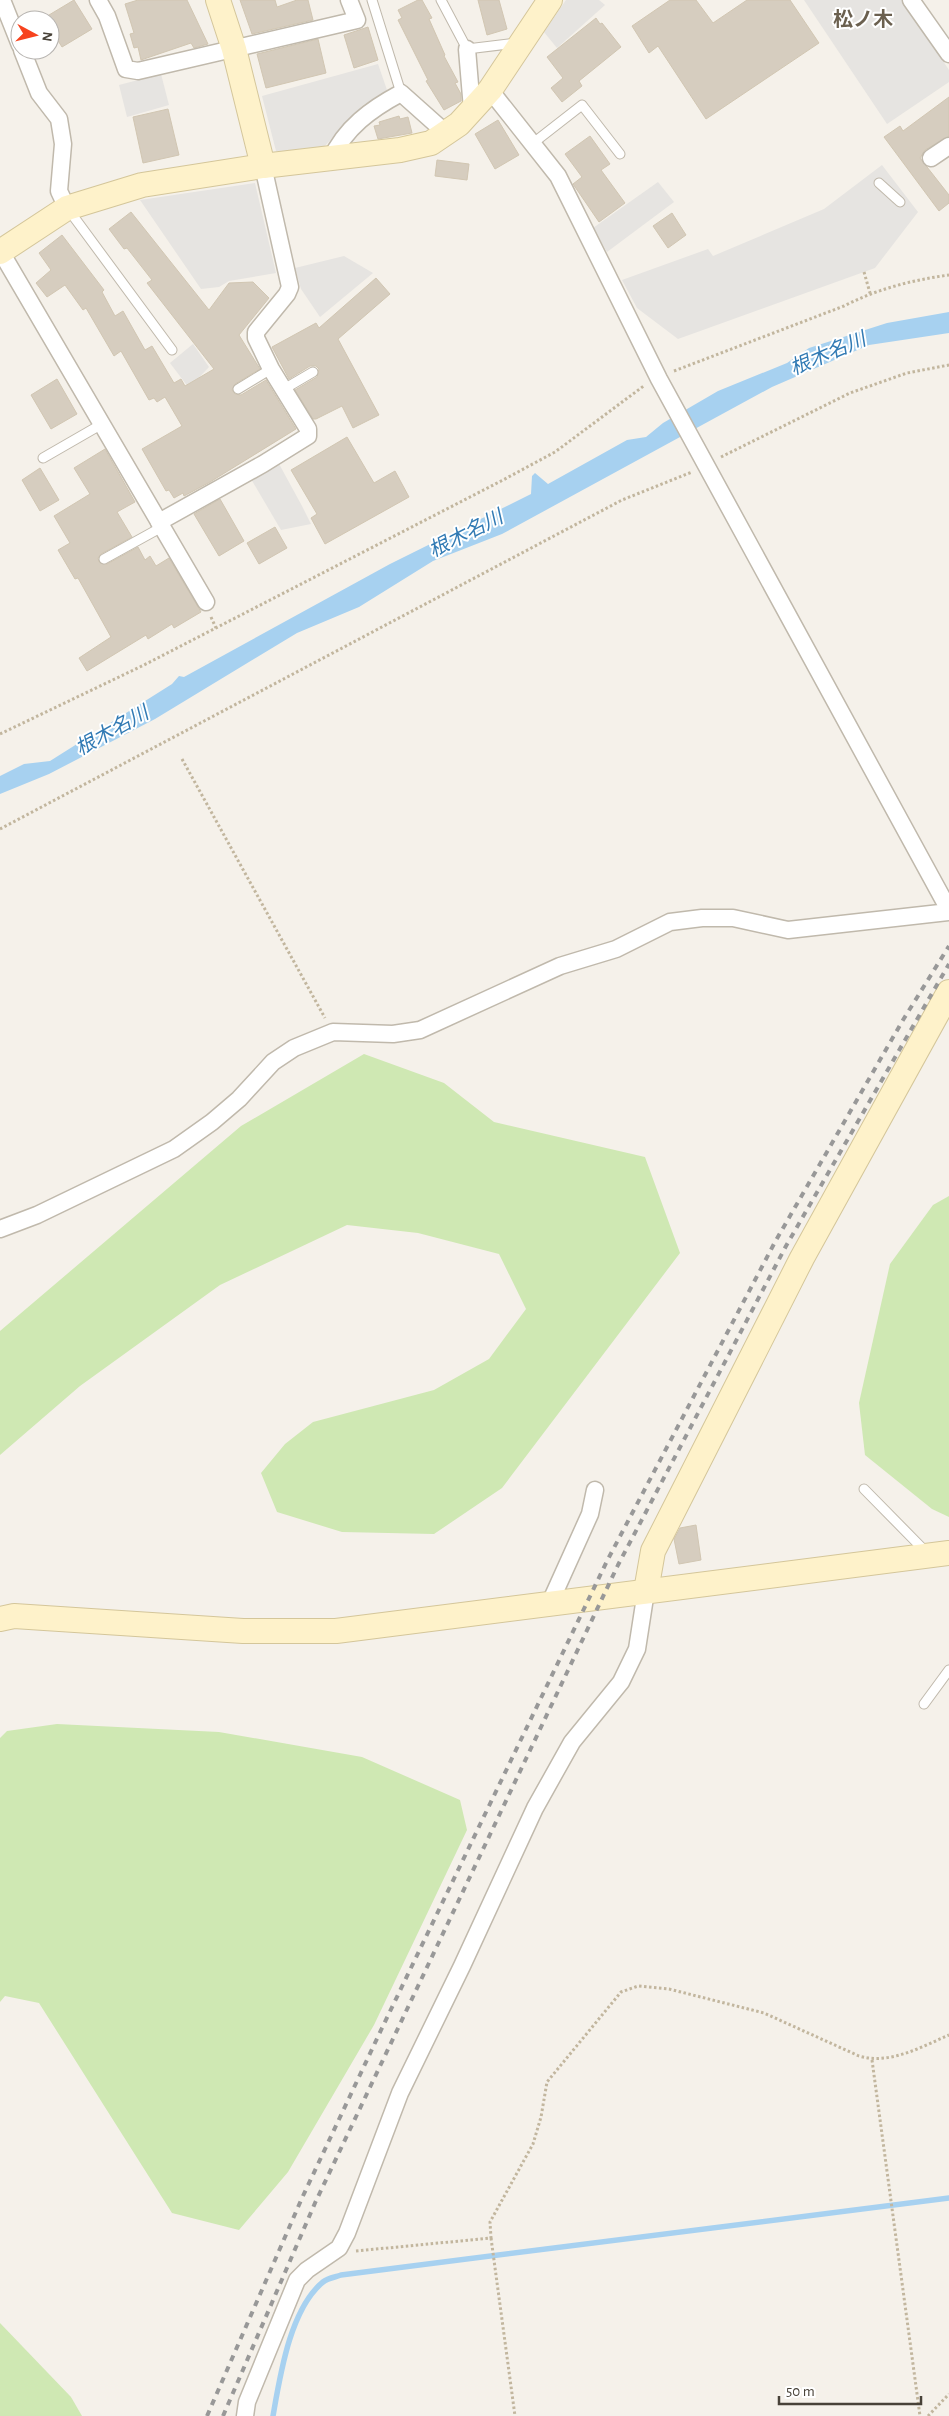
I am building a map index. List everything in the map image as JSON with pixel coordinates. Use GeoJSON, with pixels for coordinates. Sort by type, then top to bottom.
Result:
{"type":"FeatureCollection","features":[{"type":"Feature","properties":{"kind":"street"},"geometry":{"type":"LineString","coordinates":[[2,0],[10,20]]}},
{"type":"Feature","properties":{"kind":"street"},"geometry":{"type":"LineString","coordinates":[[98,0],[107,16],[126,69],[138,71],[357,20],[349,0]]}},
{"type":"Feature","properties":{"kind":"street"},"geometry":{"type":"LineString","coordinates":[[161,525],[308,436],[308,430],[271,369],[256,338],[256,332],[287,294],[290,287],[234,49],[218,0]]}},
{"type":"Feature","properties":{"kind":"street"},"geometry":{"type":"LineString","coordinates":[[206,602],[1,252],[67,208],[142,185],[263,166],[400,150],[431,143],[447,134],[490,90],[550,0]]}},
{"type":"Feature","properties":{"kind":"street"},"geometry":{"type":"LineString","coordinates":[[910,0],[949,54]]}},
{"type":"Feature","properties":{"kind":"street"},"geometry":{"type":"LineString","coordinates":[[468,48],[472,109]]}},
{"type":"Feature","properties":{"kind":"street"},"geometry":{"type":"LineString","coordinates":[[26,60],[39,94],[59,119],[63,144],[59,191],[67,208]]}},
{"type":"Feature","properties":{"kind":"street"},"geometry":{"type":"LineString","coordinates":[[0,1229],[37,1215],[174,1149],[212,1122],[239,1099],[273,1062],[294,1048],[333,1032],[393,1034],[420,1030],[560,966],[616,949],[670,922],[702,918],[733,918],[788,930],[949,911],[658,377],[629,306],[558,176],[490,90]]}},
{"type":"Feature","properties":{"kind":"street"},"geometry":{"type":"LineString","coordinates":[[331,159],[337,145],[351,128],[374,108],[401,93],[447,134]]}},
{"type":"Feature","properties":{"kind":"street"},"geometry":{"type":"LineString","coordinates":[[931,158],[949,146]]}},
{"type":"Feature","properties":{"kind":"street"},"geometry":{"type":"LineString","coordinates":[[245,2416],[247,2402],[298,2280],[307,2270],[340,2248],[347,2234],[400,2093],[462,1966],[535,1808],[572,1742],[621,1682],[637,1650],[653,1550],[802,1258],[949,992]]}},
{"type":"Feature","properties":{"kind":"street"},"geometry":{"type":"LineString","coordinates":[[549,1605],[590,1514],[595,1490]]}},
{"type":"Feature","properties":{"kind":"street"},"geometry":{"type":"LineString","coordinates":[[0,1619],[14,1616],[243,1631],[291,1632],[364,1628],[646,1591],[942,1556]]}},
{"type":"Feature","properties":{"kind":"lane"},"geometry":{"type":"LineString","coordinates":[[372,0],[401,93]]}},
{"type":"Feature","properties":{"kind":"lane"},"geometry":{"type":"LineString","coordinates":[[441,0],[468,48],[523,42]]}},
{"type":"Feature","properties":{"kind":"lane"},"geometry":{"type":"LineString","coordinates":[[532,144],[582,105],[620,154]]}},
{"type":"Feature","properties":{"kind":"lane"},"geometry":{"type":"LineString","coordinates":[[879,183],[900,202]]}},
{"type":"Feature","properties":{"kind":"lane"},"geometry":{"type":"LineString","coordinates":[[67,208],[172,350]]}},
{"type":"Feature","properties":{"kind":"lane"},"geometry":{"type":"LineString","coordinates":[[238,389],[271,369]]}},
{"type":"Feature","properties":{"kind":"lane"},"geometry":{"type":"LineString","coordinates":[[284,389],[313,372]]}},
{"type":"Feature","properties":{"kind":"lane"},"geometry":{"type":"LineString","coordinates":[[43,458],[102,424]]}},
{"type":"Feature","properties":{"kind":"lane"},"geometry":{"type":"LineString","coordinates":[[104,559],[161,525]]}},
{"type":"Feature","properties":{"kind":"lane"},"geometry":{"type":"LineString","coordinates":[[864,1489],[942,1556]]}},
{"type":"Feature","properties":{"kind":"lane"},"geometry":{"type":"LineString","coordinates":[[924,1704],[949,1670]]}},
{"type":"Feature","properties":{"kind":"path"},"geometry":{"type":"LineString","coordinates":[[864,272],[870,293]]}},
{"type":"Feature","properties":{"kind":"path"},"geometry":{"type":"LineString","coordinates":[[0,734],[144,665],[555,452],[658,377],[844,306],[870,293],[928,278],[949,275]]}},
{"type":"Feature","properties":{"kind":"path"},"geometry":{"type":"LineString","coordinates":[[0,830],[622,500],[706,463],[850,393],[907,373],[949,365]]}},
{"type":"Feature","properties":{"kind":"path"},"geometry":{"type":"LineString","coordinates":[[182,759],[333,1032]]}},
{"type":"Feature","properties":{"kind":"path"},"geometry":{"type":"LineString","coordinates":[[515,2416],[490,2222],[533,2144],[541,2117],[547,2082],[621,1992],[638,1986],[669,1989],[764,2013],[859,2056],[872,2060],[896,2056],[949,2035]]}},
{"type":"Feature","properties":{"kind":"path"},"geometry":{"type":"LineString","coordinates":[[872,2060],[920,2416]]}},
{"type":"Feature","properties":{"kind":"path"},"geometry":{"type":"LineString","coordinates":[[333,2253],[491,2238]]}},
{"type":"Feature","properties":{"kind":"path"},"geometry":{"type":"LineString","coordinates":[[928,2416],[949,2394]]}},
{"type":"Feature","properties":{"kind":"green space"},"geometry":{"type":"Polygon","coordinates":[[[364,1054],[444,1083],[494,1122],[645,1157],[680,1253],[502,1488],[434,1534],[342,1532],[277,1512],[261,1473],[285,1444],[313,1422],[434,1390],[489,1359],[526,1309],[499,1254],[418,1233],[347,1225],[220,1285],[80,1386],[0,1455],[0,1331],[241,1126],[364,1054]]]}},
{"type":"Feature","properties":{"kind":"green space"},"geometry":{"type":"Polygon","coordinates":[[[949,1196],[949,1517],[932,1509],[865,1455],[859,1403],[890,1264],[933,1205],[949,1196]]]}},
{"type":"Feature","properties":{"kind":"green space"},"geometry":{"type":"Polygon","coordinates":[[[57,1724],[219,1732],[362,1757],[460,1800],[467,1830],[374,2025],[288,2172],[239,2230],[172,2213],[39,2003],[5,1996],[0,2002],[0,1738],[7,1731],[57,1724]]]}},
{"type":"Feature","properties":{"kind":"green space"},"geometry":{"type":"Polygon","coordinates":[[[0,2323],[71,2397],[82,2416],[0,2416],[0,2323]]]}},
{"type":"Feature","properties":{"kind":"shaded area"},"geometry":{"type":"Polygon","coordinates":[[[566,0],[599,0],[605,5],[557,48],[544,32],[566,0]]]}},
{"type":"Feature","properties":{"kind":"shaded area"},"geometry":{"type":"Polygon","coordinates":[[[804,0],[902,0],[949,70],[949,82],[887,124],[804,0]]]}},
{"type":"Feature","properties":{"kind":"shaded area"},"geometry":{"type":"Polygon","coordinates":[[[378,64],[387,90],[362,106],[321,150],[276,151],[262,96],[378,64]]]}},
{"type":"Feature","properties":{"kind":"shaded area"},"geometry":{"type":"Polygon","coordinates":[[[161,74],[169,105],[127,117],[119,85],[161,74]]]}},
{"type":"Feature","properties":{"kind":"shaded area"},"geometry":{"type":"Polygon","coordinates":[[[882,165],[918,212],[875,268],[678,339],[637,308],[622,280],[708,249],[713,256],[824,209],[882,165]]]}},
{"type":"Feature","properties":{"kind":"shaded area"},"geometry":{"type":"Polygon","coordinates":[[[658,182],[674,202],[607,252],[593,228],[658,182]]]}},
{"type":"Feature","properties":{"kind":"shaded area"},"geometry":{"type":"Polygon","coordinates":[[[255,183],[276,273],[229,281],[219,287],[201,289],[140,200],[255,183]]]}},
{"type":"Feature","properties":{"kind":"shaded area"},"geometry":{"type":"Polygon","coordinates":[[[344,256],[373,273],[320,317],[301,289],[295,268],[344,256]]]}},
{"type":"Feature","properties":{"kind":"shaded area"},"geometry":{"type":"Polygon","coordinates":[[[193,344],[209,367],[189,388],[170,363],[193,344]]]}},
{"type":"Feature","properties":{"kind":"shaded area"},"geometry":{"type":"Polygon","coordinates":[[[278,462],[311,524],[281,530],[251,479],[278,462]]]}},
{"type":"Feature","properties":{"kind":"water","name":"根木名川"},"geometry":{"type":"Polygon","coordinates":[[[949,312],[949,333],[869,345],[772,387],[502,534],[433,561],[359,607],[297,633],[155,719],[49,774],[0,794],[0,776],[24,764],[50,761],[172,684],[179,676],[184,677],[390,564],[531,494],[532,476],[535,473],[548,484],[627,440],[646,437],[663,423],[718,391],[787,363],[809,348],[887,323],[949,312]]]}},
{"type":"Feature","properties":{"kind":"building"},"geometry":{"type":"Polygon","coordinates":[[[74,0],[92,29],[62,47],[60,44],[60,10],[57,10],[74,0]]]}},
{"type":"Feature","properties":{"kind":"building"},"geometry":{"type":"Polygon","coordinates":[[[138,0],[187,0],[208,44],[194,48],[191,43],[141,60],[138,47],[134,48],[130,34],[134,33],[125,4],[138,0]]]}},
{"type":"Feature","properties":{"kind":"building"},"geometry":{"type":"Polygon","coordinates":[[[240,0],[275,0],[277,7],[297,0],[308,0],[313,20],[252,34],[240,0]]]}},
{"type":"Feature","properties":{"kind":"building"},"geometry":{"type":"Polygon","coordinates":[[[418,0],[422,0],[432,18],[429,19],[444,56],[458,82],[455,83],[461,94],[461,101],[444,110],[426,81],[428,80],[398,20],[402,18],[398,10],[418,0]]]}},
{"type":"Feature","properties":{"kind":"building"},"geometry":{"type":"Polygon","coordinates":[[[478,0],[499,0],[507,29],[487,35],[478,0]]]}},
{"type":"Feature","properties":{"kind":"building"},"geometry":{"type":"Polygon","coordinates":[[[670,0],[696,0],[713,23],[747,0],[790,0],[819,43],[706,119],[658,46],[649,53],[632,26],[670,0]]]}},
{"type":"Feature","properties":{"kind":"building"},"geometry":{"type":"Polygon","coordinates":[[[596,18],[621,47],[579,81],[582,86],[562,102],[551,88],[563,78],[547,57],[596,18]]]}},
{"type":"Feature","properties":{"kind":"building"},"geometry":{"type":"Polygon","coordinates":[[[368,27],[378,60],[354,68],[344,35],[368,27]]]}},
{"type":"Feature","properties":{"kind":"building"},"geometry":{"type":"Polygon","coordinates":[[[318,39],[326,73],[266,88],[257,54],[318,39]]]}},
{"type":"Feature","properties":{"kind":"building"},"geometry":{"type":"Polygon","coordinates":[[[949,97],[949,136],[925,150],[920,158],[949,195],[949,203],[939,211],[884,137],[900,126],[903,131],[949,97]]]}},
{"type":"Feature","properties":{"kind":"building"},"geometry":{"type":"Polygon","coordinates":[[[168,109],[179,155],[143,163],[133,117],[168,109]]]}},
{"type":"Feature","properties":{"kind":"building"},"geometry":{"type":"Polygon","coordinates":[[[399,116],[400,119],[408,117],[412,133],[378,139],[374,126],[380,125],[379,122],[399,116]]]}},
{"type":"Feature","properties":{"kind":"building"},"geometry":{"type":"Polygon","coordinates":[[[498,120],[519,155],[495,169],[475,134],[498,120]]]}},
{"type":"Feature","properties":{"kind":"building"},"geometry":{"type":"Polygon","coordinates":[[[590,136],[610,164],[601,170],[625,203],[599,222],[573,184],[582,177],[565,154],[590,136]]]}},
{"type":"Feature","properties":{"kind":"building"},"geometry":{"type":"Polygon","coordinates":[[[437,160],[469,164],[467,180],[435,176],[437,160]]]}},
{"type":"Feature","properties":{"kind":"building"},"geometry":{"type":"Polygon","coordinates":[[[131,212],[209,310],[229,283],[253,282],[269,298],[239,335],[260,369],[235,384],[232,390],[235,394],[241,395],[266,380],[296,429],[210,482],[184,496],[183,493],[174,498],[169,490],[166,491],[142,449],[182,426],[165,397],[157,402],[154,398],[149,400],[121,351],[114,356],[86,308],[83,310],[65,285],[47,297],[36,283],[51,270],[39,253],[62,235],[104,290],[102,292],[115,316],[123,311],[145,350],[152,346],[174,383],[181,379],[185,386],[214,369],[147,283],[152,280],[127,248],[124,249],[109,229],[131,212]]]}},
{"type":"Feature","properties":{"kind":"building"},"geometry":{"type":"Polygon","coordinates":[[[672,213],[686,235],[668,248],[653,226],[672,213]]]}},
{"type":"Feature","properties":{"kind":"building"},"geometry":{"type":"Polygon","coordinates":[[[376,278],[390,294],[338,339],[379,415],[353,428],[342,406],[313,419],[295,390],[317,377],[319,369],[316,366],[310,366],[289,379],[272,347],[316,323],[319,328],[376,278]]]}},
{"type":"Feature","properties":{"kind":"building"},"geometry":{"type":"Polygon","coordinates":[[[57,379],[77,414],[51,429],[31,395],[57,379]]]}},
{"type":"Feature","properties":{"kind":"building"},"geometry":{"type":"Polygon","coordinates":[[[347,437],[374,483],[395,471],[409,497],[325,544],[311,518],[317,514],[291,470],[347,437]]]}},
{"type":"Feature","properties":{"kind":"building"},"geometry":{"type":"Polygon","coordinates":[[[105,449],[135,502],[117,512],[132,537],[101,554],[98,558],[99,562],[107,564],[138,547],[145,560],[150,556],[156,566],[169,558],[201,612],[174,628],[172,624],[148,639],[146,635],[87,671],[79,658],[111,637],[78,578],[75,579],[58,550],[70,543],[54,516],[90,494],[74,468],[105,449]]]}},
{"type":"Feature","properties":{"kind":"building"},"geometry":{"type":"Polygon","coordinates":[[[40,468],[59,500],[40,511],[22,480],[40,468]]]}},
{"type":"Feature","properties":{"kind":"building"},"geometry":{"type":"Polygon","coordinates":[[[220,499],[244,541],[219,556],[194,514],[220,499]]]}},
{"type":"Feature","properties":{"kind":"building"},"geometry":{"type":"Polygon","coordinates":[[[275,527],[287,548],[259,564],[247,543],[275,527]]]}},
{"type":"Feature","properties":{"kind":"building"},"geometry":{"type":"Polygon","coordinates":[[[696,1525],[701,1560],[679,1564],[674,1539],[680,1528],[696,1525]]]}},
{"type":"Feature","properties":{"kind":"waterway"},"geometry":{"type":"LineString","coordinates":[[273,2416],[288,2344],[302,2309],[323,2282],[341,2275],[949,2198]]}},
{"type":"Feature","properties":{"kind":"railway"},"geometry":{"type":"LineString","coordinates":[[207,2416],[302,2198],[607,1561],[775,1242],[903,1020],[949,946]]}},
{"type":"Feature","properties":{"kind":"railway"},"geometry":{"type":"LineString","coordinates":[[223,2416],[315,2203],[618,1565],[786,1246],[949,964]]}},
{"type":"Feature","properties":{"kind":"district","name":"松ノ木"},"geometry":{"type":"Point","coordinates":[863,20]}}]}
